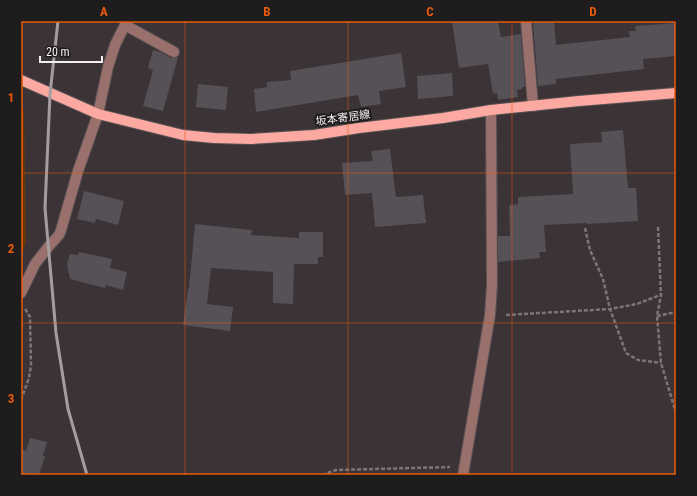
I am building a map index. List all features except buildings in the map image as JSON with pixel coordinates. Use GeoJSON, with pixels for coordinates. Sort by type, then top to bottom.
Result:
{"type":"FeatureCollection","features":[{"type":"Feature","properties":{"kind":"main road","name":"坂本寄居線"},"geometry":{"type":"LineString","coordinates":[[21,80],[98,114],[183,135],[250,139],[314,135],[491,110],[676,93]]}},
{"type":"Feature","properties":{"kind":"street"},"geometry":{"type":"LineString","coordinates":[[526,21],[533,106]]}},
{"type":"Feature","properties":{"kind":"street"},"geometry":{"type":"LineString","coordinates":[[21,293],[35,264],[59,235],[61,230],[78,171],[98,114],[108,67],[115,45],[126,23],[174,52]]}},
{"type":"Feature","properties":{"kind":"street"},"geometry":{"type":"LineString","coordinates":[[464,471],[490,315],[492,285],[491,110]]}},
{"type":"Feature","properties":{"kind":"path"},"geometry":{"type":"LineString","coordinates":[[658,227],[661,295],[657,316],[661,363],[676,413]]}},
{"type":"Feature","properties":{"kind":"path"},"geometry":{"type":"LineString","coordinates":[[585,228],[590,250],[603,279],[610,309],[626,353],[638,360],[661,363]]}},
{"type":"Feature","properties":{"kind":"path"},"geometry":{"type":"LineString","coordinates":[[490,315],[516,316],[610,309],[637,304],[661,295]]}},
{"type":"Feature","properties":{"kind":"path"},"geometry":{"type":"LineString","coordinates":[[21,302],[30,317],[31,365],[21,400]]}},
{"type":"Feature","properties":{"kind":"path"},"geometry":{"type":"LineString","coordinates":[[657,316],[676,312]]}},
{"type":"Feature","properties":{"kind":"path"},"geometry":{"type":"LineString","coordinates":[[322,475],[336,470],[464,471]]}},
{"type":"Feature","properties":{"kind":"shaded area"},"geometry":{"type":"Polygon","coordinates":[[[21,106],[24,111],[26,241],[21,260],[21,106]]]}},
{"type":"Feature","properties":{"kind":"railway"},"geometry":{"type":"LineString","coordinates":[[58,21],[50,94],[45,208],[56,333],[68,409],[87,475]]}}]}
